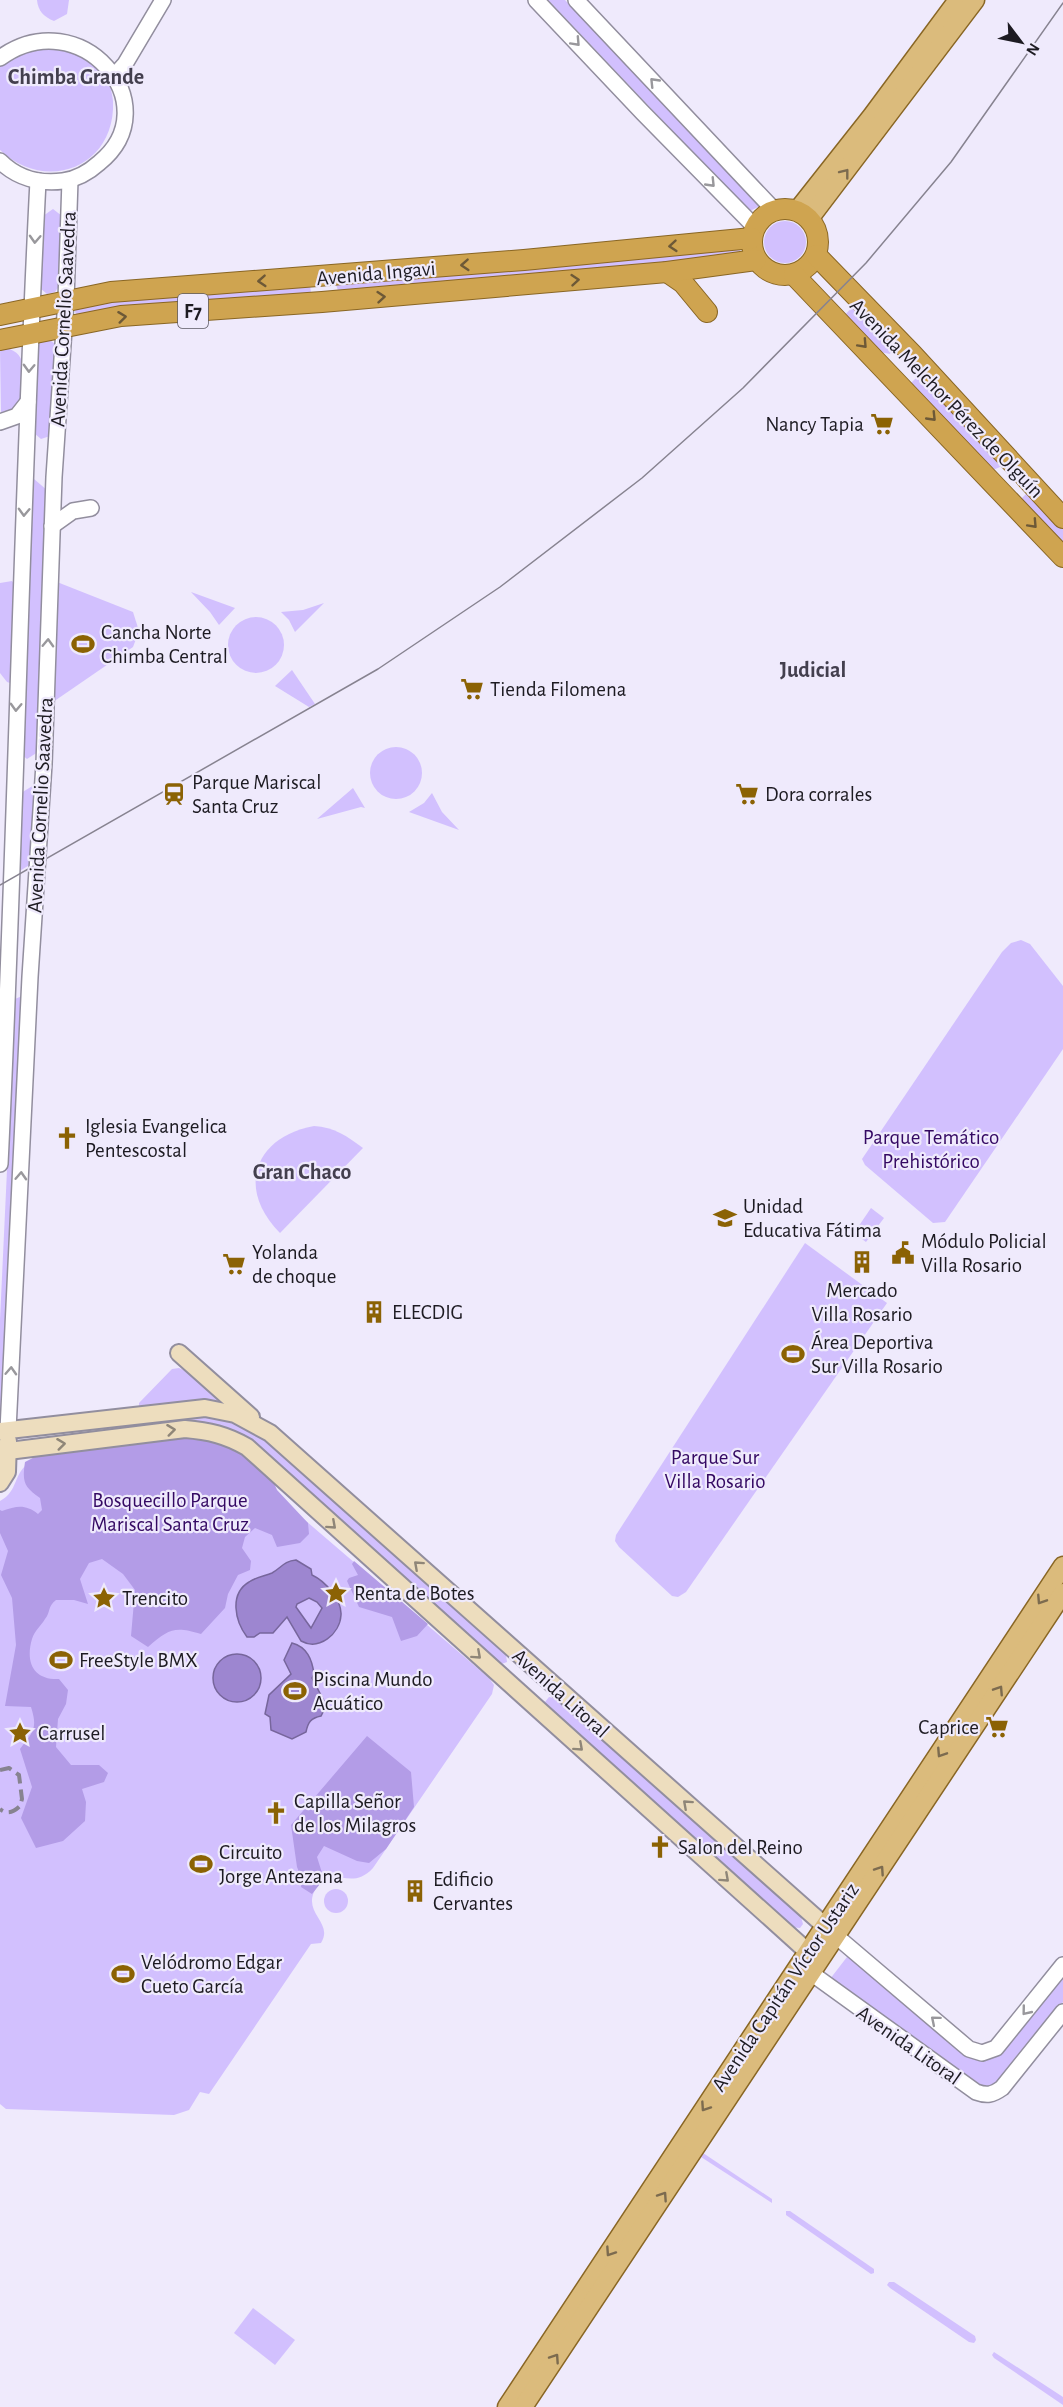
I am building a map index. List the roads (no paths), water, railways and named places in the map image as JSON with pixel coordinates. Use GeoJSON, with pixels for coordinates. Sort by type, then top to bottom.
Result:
{"type":"FeatureCollection","features":[{"type":"Feature","properties":{"kind":"highway"},"geometry":{"type":"LineString","coordinates":[[786,209],[803,215],[818,237],[816,255],[807,268],[794,274],[783,276],[772,274],[756,260],[752,250],[754,232],[764,216],[774,210],[786,209]]}},
{"type":"Feature","properties":{"kind":"highway","name":"Avenida Ingavi"},"geometry":{"type":"LineString","coordinates":[[0,315],[111,292],[524,260],[754,232]]}},
{"type":"Feature","properties":{"kind":"highway","name":"Avenida Melchor Pérez de Olguín"},"geometry":{"type":"LineString","coordinates":[[816,255],[913,355],[1063,518]]}},
{"type":"Feature","properties":{"kind":"highway","name":"Avenida Ingavi"},"geometry":{"type":"LineString","coordinates":[[0,340],[121,316],[322,302],[667,272],[756,260]]}},
{"type":"Feature","properties":{"kind":"highway"},"geometry":{"type":"LineString","coordinates":[[667,272],[683,283],[706,312]]}},
{"type":"Feature","properties":{"kind":"highway","name":"Avenida Melchor Pérez de Olguín"},"geometry":{"type":"LineString","coordinates":[[794,274],[1063,557]]}},
{"type":"Feature","properties":{"kind":"main road"},"geometry":{"type":"LineString","coordinates":[[803,215],[958,0]]}},
{"type":"Feature","properties":{"kind":"main road"},"geometry":{"type":"LineString","coordinates":[[803,215],[975,0]]}},
{"type":"Feature","properties":{"kind":"main road"},"geometry":{"type":"LineString","coordinates":[[179,1353],[270,1433]]}},
{"type":"Feature","properties":{"kind":"main road","name":"Avenida Litoral"},"geometry":{"type":"LineString","coordinates":[[4,1430],[205,1408],[235,1414],[270,1433],[830,1931]]}},
{"type":"Feature","properties":{"kind":"main road","name":"Avenida Litoral"},"geometry":{"type":"LineString","coordinates":[[4,1451],[185,1429],[210,1431],[229,1437],[247,1447],[806,1963]]}},
{"type":"Feature","properties":{"kind":"main road"},"geometry":{"type":"LineString","coordinates":[[0,1483],[7,1472],[4,1430]]}},
{"type":"Feature","properties":{"kind":"main road","name":"Avenida Capitán Víctor Ustariz"},"geometry":{"type":"LineString","coordinates":[[830,1931],[1063,1566]]}},
{"type":"Feature","properties":{"kind":"main road","name":"Avenida Capitán Víctor Ustariz"},"geometry":{"type":"LineString","coordinates":[[507,2407],[806,1963],[1063,1593]]}},
{"type":"Feature","properties":{"kind":"main road","name":"Avenida Capitán Víctor Ustariz"},"geometry":{"type":"LineString","coordinates":[[523,2407],[806,1963]]}},
{"type":"Feature","properties":{"kind":"street"},"geometry":{"type":"LineString","coordinates":[[116,75],[163,0]]}},
{"type":"Feature","properties":{"kind":"street"},"geometry":{"type":"LineString","coordinates":[[536,0],[754,232]]}},
{"type":"Feature","properties":{"kind":"street"},"geometry":{"type":"LineString","coordinates":[[576,0],[774,210]]}},
{"type":"Feature","properties":{"kind":"street"},"geometry":{"type":"LineString","coordinates":[[0,58],[10,49],[32,39],[60,36],[84,43],[102,56],[116,75],[124,97],[123,122],[113,149],[92,170],[70,180],[38,181],[14,172],[0,161]]}},
{"type":"Feature","properties":{"kind":"street","name":"Avenida Cornelio Saavedra"},"geometry":{"type":"LineString","coordinates":[[4,1430],[44,764],[52,526],[66,300],[70,180]]}},
{"type":"Feature","properties":{"kind":"street","name":"Avenida Cornelio Saavedra"},"geometry":{"type":"LineString","coordinates":[[0,1164],[9,988],[12,826],[31,307],[38,181]]}},
{"type":"Feature","properties":{"kind":"street"},"geometry":{"type":"LineString","coordinates":[[0,422],[17,416],[28,402]]}},
{"type":"Feature","properties":{"kind":"street"},"geometry":{"type":"LineString","coordinates":[[52,526],[73,511],[91,508]]}},
{"type":"Feature","properties":{"kind":"street"},"geometry":{"type":"LineString","coordinates":[[0,814],[12,826]]}},
{"type":"Feature","properties":{"kind":"street","name":"Avenida Litoral"},"geometry":{"type":"LineString","coordinates":[[830,1931],[969,2049],[982,2053],[996,2048],[1063,1965]]}},
{"type":"Feature","properties":{"kind":"street","name":"Avenida Litoral"},"geometry":{"type":"LineString","coordinates":[[806,1963],[976,2092],[984,2095],[993,2095],[1002,2088],[1063,2012]]}},
{"type":"Feature","properties":{"kind":"tram line"},"geometry":{"type":"LineString","coordinates":[[0,885],[378,669],[500,587],[642,478],[743,388],[866,263],[951,162],[1063,3]]}},
{"type":"Feature","properties":{"kind":"railway"},"geometry":{"type":"LineString","coordinates":[[0,1770],[9,1768],[19,1775],[22,1799],[20,1806],[13,1811],[5,1812],[0,1809]]}},
{"type":"Feature","properties":{"kind":"place","name":"Nancy Tapia"},"geometry":{"type":"Point","coordinates":[882,424]}},
{"type":"Feature","properties":{"kind":"place","name":"Cancha Norte Chimba Central"},"geometry":{"type":"Point","coordinates":[83,644]}},
{"type":"Feature","properties":{"kind":"place","name":"Tienda Filomena"},"geometry":{"type":"Point","coordinates":[472,689]}},
{"type":"Feature","properties":{"kind":"place","name":"Parque Mariscal Santa Cruz"},"geometry":{"type":"Point","coordinates":[174,794]}},
{"type":"Feature","properties":{"kind":"place","name":"Dora corrales"},"geometry":{"type":"Point","coordinates":[747,794]}},
{"type":"Feature","properties":{"kind":"place","name":"Iglesia Evangelica Pentescostal"},"geometry":{"type":"Point","coordinates":[67,1138]}},
{"type":"Feature","properties":{"kind":"place","name":"Unidad Educativa Fátima"},"geometry":{"type":"Point","coordinates":[725,1218]}},
{"type":"Feature","properties":{"kind":"place","name":"Módulo Policial Villa Rosario"},"geometry":{"type":"Point","coordinates":[903,1253]}},
{"type":"Feature","properties":{"kind":"place","name":"Mercado Villa Rosario"},"geometry":{"type":"Point","coordinates":[862,1262]}},
{"type":"Feature","properties":{"kind":"place","name":"Yolanda de choque"},"geometry":{"type":"Point","coordinates":[234,1264]}},
{"type":"Feature","properties":{"kind":"place","name":"ELECDIG"},"geometry":{"type":"Point","coordinates":[374,1312]}},
{"type":"Feature","properties":{"kind":"place","name":"Área Deportiva Sur Villa Rosario"},"geometry":{"type":"Point","coordinates":[793,1354]}},
{"type":"Feature","properties":{"kind":"place","name":"Renta de Botes"},"geometry":{"type":"Point","coordinates":[336,1593]}},
{"type":"Feature","properties":{"kind":"place","name":"Trencito"},"geometry":{"type":"Point","coordinates":[104,1598]}},
{"type":"Feature","properties":{"kind":"place","name":"FreeStyle BMX"},"geometry":{"type":"Point","coordinates":[61,1660]}},
{"type":"Feature","properties":{"kind":"place","name":"Piscina Mundo Acuático"},"geometry":{"type":"Point","coordinates":[295,1691]}},
{"type":"Feature","properties":{"kind":"place","name":"Caprice"},"geometry":{"type":"Point","coordinates":[997,1727]}},
{"type":"Feature","properties":{"kind":"place","name":"Carrusel"},"geometry":{"type":"Point","coordinates":[20,1733]}},
{"type":"Feature","properties":{"kind":"place","name":"Capilla Señor de los Milagros"},"geometry":{"type":"Point","coordinates":[276,1813]}},
{"type":"Feature","properties":{"kind":"place","name":"Salon del Reino"},"geometry":{"type":"Point","coordinates":[660,1847]}},
{"type":"Feature","properties":{"kind":"place","name":"Circuito Jorge Antezana"},"geometry":{"type":"Point","coordinates":[201,1864]}},
{"type":"Feature","properties":{"kind":"place","name":"Edificio Cervantes"},"geometry":{"type":"Point","coordinates":[415,1891]}},
{"type":"Feature","properties":{"kind":"place","name":"Velódromo Edgar Cueto García"},"geometry":{"type":"Point","coordinates":[123,1974]}},
{"type":"Feature","properties":{"kind":"district","name":"Chimba Grande"},"geometry":{"type":"Point","coordinates":[76,76]}},
{"type":"Feature","properties":{"kind":"district","name":"Judicial"},"geometry":{"type":"Point","coordinates":[813,669]}},
{"type":"Feature","properties":{"kind":"district","name":"Gran Chaco"},"geometry":{"type":"Point","coordinates":[302,1171]}},
{"type":"Feature","properties":{"kind":"park label","name":"Parque Temático Prehistórico"},"geometry":{"type":"Point","coordinates":[931,1149]}},
{"type":"Feature","properties":{"kind":"park label","name":"Parque Sur Villa Rosario"},"geometry":{"type":"Point","coordinates":[715,1469]}},
{"type":"Feature","properties":{"kind":"park label","name":"Bosquecillo Parque Mariscal Santa Cruz"},"geometry":{"type":"Point","coordinates":[170,1512]}}]}
